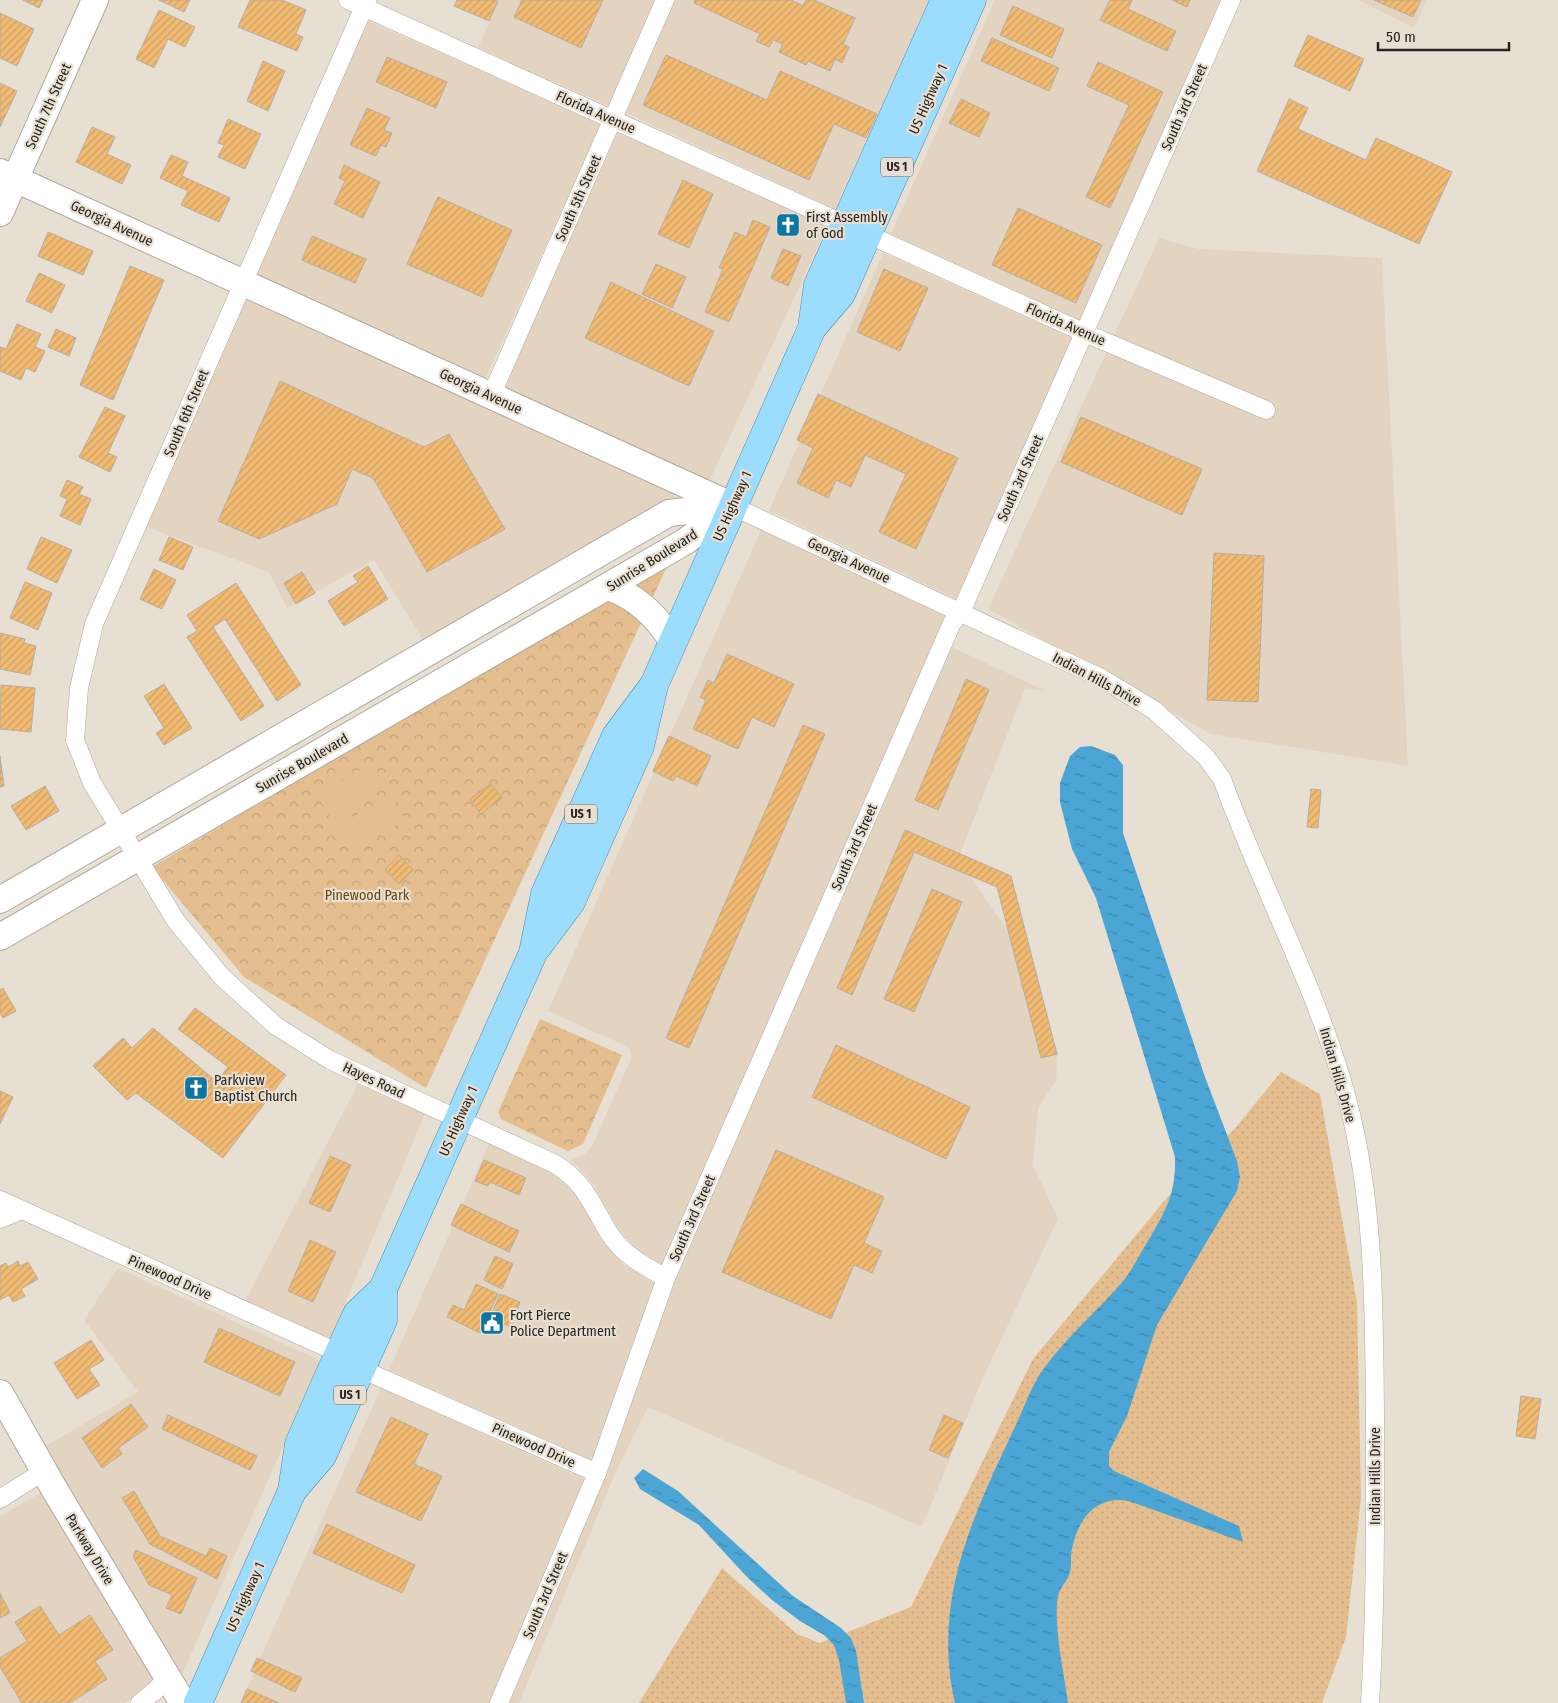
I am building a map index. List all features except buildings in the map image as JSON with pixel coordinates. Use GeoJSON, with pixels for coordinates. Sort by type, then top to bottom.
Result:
{"type":"FeatureCollection","features":[{"type":"Feature","properties":{"kind":"main road","name":"South 7th Street"},"geometry":{"type":"LineString","coordinates":[[0,213],[8,175],[95,0]]}},
{"type":"Feature","properties":{"kind":"main road","name":"US Highway 1"},"geometry":{"type":"LineString","coordinates":[[856,229],[945,0]]}},
{"type":"Feature","properties":{"kind":"main road","name":"US Highway 1"},"geometry":{"type":"LineString","coordinates":[[198,1703],[292,1491],[299,1444],[357,1314],[383,1289],[533,953],[571,902],[640,746],[654,685],[812,328],[818,285],[856,229],[972,0]]}},
{"type":"Feature","properties":{"kind":"main road","name":"Georgia Avenue"},"geometry":{"type":"LineString","coordinates":[[8,175],[732,506]]}},
{"type":"Feature","properties":{"kind":"main road","name":"Sunrise Boulevard"},"geometry":{"type":"LineString","coordinates":[[0,900],[669,513],[732,506]]}},
{"type":"Feature","properties":{"kind":"main road","name":"Sunrise Boulevard"},"geometry":{"type":"LineString","coordinates":[[0,937],[608,587],[686,541],[732,506]]}},
{"type":"Feature","properties":{"kind":"main road"},"geometry":{"type":"LineString","coordinates":[[608,587],[623,593],[649,612],[673,642]]}},
{"type":"Feature","properties":{"kind":"main road","name":"US Highway 1"},"geometry":{"type":"LineString","coordinates":[[292,1491],[322,1456],[362,1369],[383,1320],[383,1289]]}},
{"type":"Feature","properties":{"kind":"main road","name":"Parkway Drive"},"geometry":{"type":"LineString","coordinates":[[0,1393],[44,1471],[183,1703]]}},
{"type":"Feature","properties":{"kind":"street","name":"South 5th Street"},"geometry":{"type":"LineString","coordinates":[[491,396],[665,0]]}},
{"type":"Feature","properties":{"kind":"street","name":"South 3rd Street"},"geometry":{"type":"LineString","coordinates":[[499,1703],[597,1473],[666,1278],[952,623],[961,612],[1231,0]]}},
{"type":"Feature","properties":{"kind":"street","name":"Florida Avenue"},"geometry":{"type":"LineString","coordinates":[[360,2],[613,120],[1084,333],[1266,410]]}},
{"type":"Feature","properties":{"kind":"street","name":"South 6th Street"},"geometry":{"type":"LineString","coordinates":[[122,831],[92,783],[75,740],[79,688],[94,624],[243,282],[360,2]]}},
{"type":"Feature","properties":{"kind":"street","name":"Georgia Avenue"},"geometry":{"type":"LineString","coordinates":[[732,506],[961,612]]}},
{"type":"Feature","properties":{"kind":"street","name":"Indian Hills Drive"},"geometry":{"type":"LineString","coordinates":[[961,612],[1101,678],[1154,710],[1206,757],[1222,779],[1317,1008],[1342,1082],[1361,1161],[1370,1220],[1374,1378],[1376,1600],[1370,1703]]}},
{"type":"Feature","properties":{"kind":"street","name":"Hayes Road"},"geometry":{"type":"LineString","coordinates":[[122,831],[176,920],[222,977],[276,1026],[330,1060],[555,1164],[571,1174],[586,1192],[609,1234],[638,1263],[666,1278]]}},
{"type":"Feature","properties":{"kind":"street","name":"Pinewood Drive"},"geometry":{"type":"LineString","coordinates":[[0,1200],[339,1353]]}},
{"type":"Feature","properties":{"kind":"street"},"geometry":{"type":"LineString","coordinates":[[0,1219],[22,1210]]}},
{"type":"Feature","properties":{"kind":"street","name":"Pinewood Drive"},"geometry":{"type":"LineString","coordinates":[[362,1369],[597,1473]]}},
{"type":"Feature","properties":{"kind":"street"},"geometry":{"type":"LineString","coordinates":[[0,1499],[44,1471]]}},
{"type":"Feature","properties":{"kind":"street"},"geometry":{"type":"LineString","coordinates":[[140,1703],[156,1690],[167,1677]]}},
{"type":"Feature","properties":{"kind":"shaded area"},"geometry":{"type":"Polygon","coordinates":[[[499,0],[656,0],[609,106],[478,48],[499,0]]]}},
{"type":"Feature","properties":{"kind":"shaded area"},"geometry":{"type":"Polygon","coordinates":[[[675,0],[929,0],[835,209],[626,113],[675,0]]]}},
{"type":"Feature","properties":{"kind":"shaded area"},"geometry":{"type":"Polygon","coordinates":[[[995,0],[1221,0],[1080,320],[891,234],[995,0]]]}},
{"type":"Feature","properties":{"kind":"shaded area"},"geometry":{"type":"Polygon","coordinates":[[[1358,0],[1427,0],[1414,28],[1358,0]]]}},
{"type":"Feature","properties":{"kind":"shaded area"},"geometry":{"type":"Polygon","coordinates":[[[368,21],[601,124],[484,382],[255,277],[368,21]]]}},
{"type":"Feature","properties":{"kind":"shaded area"},"geometry":{"type":"Polygon","coordinates":[[[618,132],[827,227],[708,484],[501,390],[618,132]]]}},
{"type":"Feature","properties":{"kind":"shaded area"},"geometry":{"type":"Polygon","coordinates":[[[1159,238],[1199,249],[1382,258],[1408,766],[1211,734],[988,609],[1159,238]]]}},
{"type":"Feature","properties":{"kind":"shaded area"},"geometry":{"type":"Polygon","coordinates":[[[883,253],[1072,338],[957,599],[769,511],[883,253]]]}},
{"type":"Feature","properties":{"kind":"shaded area"},"geometry":{"type":"Polygon","coordinates":[[[247,296],[695,500],[426,645],[374,560],[287,608],[269,572],[146,527],[247,296]]]}},
{"type":"Feature","properties":{"kind":"shaded area"},"geometry":{"type":"Polygon","coordinates":[[[761,530],[946,616],[662,1265],[637,1250],[617,1227],[594,1186],[578,1166],[570,1161],[586,1153],[591,1148],[631,1059],[630,1050],[626,1046],[548,1011],[761,530]]]}},
{"type":"Feature","properties":{"kind":"shaded area"},"geometry":{"type":"Polygon","coordinates":[[[952,647],[1045,691],[1025,689],[958,859],[1019,947],[1058,1052],[1056,1081],[1038,1108],[1033,1165],[1058,1219],[982,1380],[922,1527],[648,1407],[615,1474],[519,1703],[509,1703],[609,1468],[674,1282],[952,647]]]}},
{"type":"Feature","properties":{"kind":"shaded area"},"geometry":{"type":"Polygon","coordinates":[[[358,1084],[425,1114],[329,1342],[244,1303],[358,1084]]]}},
{"type":"Feature","properties":{"kind":"shaded area"},"geometry":{"type":"Polygon","coordinates":[[[489,1144],[551,1172],[564,1182],[579,1198],[602,1241],[624,1265],[654,1283],[592,1460],[389,1370],[489,1144]]]}},
{"type":"Feature","properties":{"kind":"shaded area"},"geometry":{"type":"Polygon","coordinates":[[[118,1268],[321,1361],[180,1679],[42,1448],[138,1392],[84,1320],[118,1268]]]}},
{"type":"Feature","properties":{"kind":"shaded area"},"geometry":{"type":"Polygon","coordinates":[[[381,1388],[584,1479],[489,1703],[240,1703],[381,1388]]]}},
{"type":"Feature","properties":{"kind":"shaded area"},"geometry":{"type":"Polygon","coordinates":[[[44,1491],[160,1684],[124,1703],[0,1703],[0,1516],[44,1491]]]}},
{"type":"Feature","properties":{"kind":"green space","name":"Pinewood Park"},"geometry":{"type":"Polygon","coordinates":[[[670,560],[426,1088],[244,977],[152,867],[670,560]]]}},
{"type":"Feature","properties":{"kind":"green space"},"geometry":{"type":"Polygon","coordinates":[[[371,764],[385,788],[331,819],[317,795],[371,764]]]}},
{"type":"Feature","properties":{"kind":"green space"},"geometry":{"type":"Polygon","coordinates":[[[391,795],[405,820],[350,851],[336,826],[391,795]]]}},
{"type":"Feature","properties":{"kind":"green space"},"geometry":{"type":"Polygon","coordinates":[[[540,1019],[622,1055],[583,1144],[568,1151],[501,1119],[498,1112],[540,1019]]]}},
{"type":"Feature","properties":{"kind":"green space"},"geometry":{"type":"Polygon","coordinates":[[[1281,1072],[1320,1094],[1357,1303],[1361,1498],[1346,1637],[1322,1703],[639,1703],[722,1568],[797,1634],[820,1643],[911,1607],[1033,1359],[1166,1199],[1236,1127],[1281,1072]]]}},
{"type":"Feature","properties":{"kind":"water"},"geometry":{"type":"Polygon","coordinates":[[[1091,746],[1115,755],[1123,765],[1123,833],[1205,1077],[1237,1161],[1240,1177],[1237,1191],[1157,1325],[1127,1416],[1109,1452],[1109,1466],[1114,1471],[1239,1526],[1243,1542],[1129,1501],[1117,1500],[1098,1506],[1090,1512],[1079,1528],[1071,1552],[1070,1572],[1058,1596],[1058,1634],[1068,1703],[955,1703],[949,1666],[948,1631],[952,1596],[970,1530],[983,1497],[1040,1374],[1054,1355],[1124,1280],[1165,1211],[1174,1181],[1175,1157],[1096,898],[1072,849],[1060,802],[1060,783],[1070,756],[1080,747],[1091,746]]]}},
{"type":"Feature","properties":{"kind":"water"},"geometry":{"type":"Polygon","coordinates":[[[643,1469],[678,1491],[793,1596],[841,1628],[851,1638],[856,1651],[864,1703],[846,1703],[839,1660],[834,1645],[824,1635],[800,1621],[772,1600],[747,1577],[699,1525],[640,1489],[634,1478],[643,1469]]]}},
{"type":"Feature","properties":{"kind":"place","name":"First Assembly of God"},"geometry":{"type":"Point","coordinates":[788,225]}},
{"type":"Feature","properties":{"kind":"place","name":"Parkview Baptist Church"},"geometry":{"type":"Point","coordinates":[196,1088]}},
{"type":"Feature","properties":{"kind":"place","name":"Fort Pierce Police Department"},"geometry":{"type":"Point","coordinates":[492,1323]}}]}
